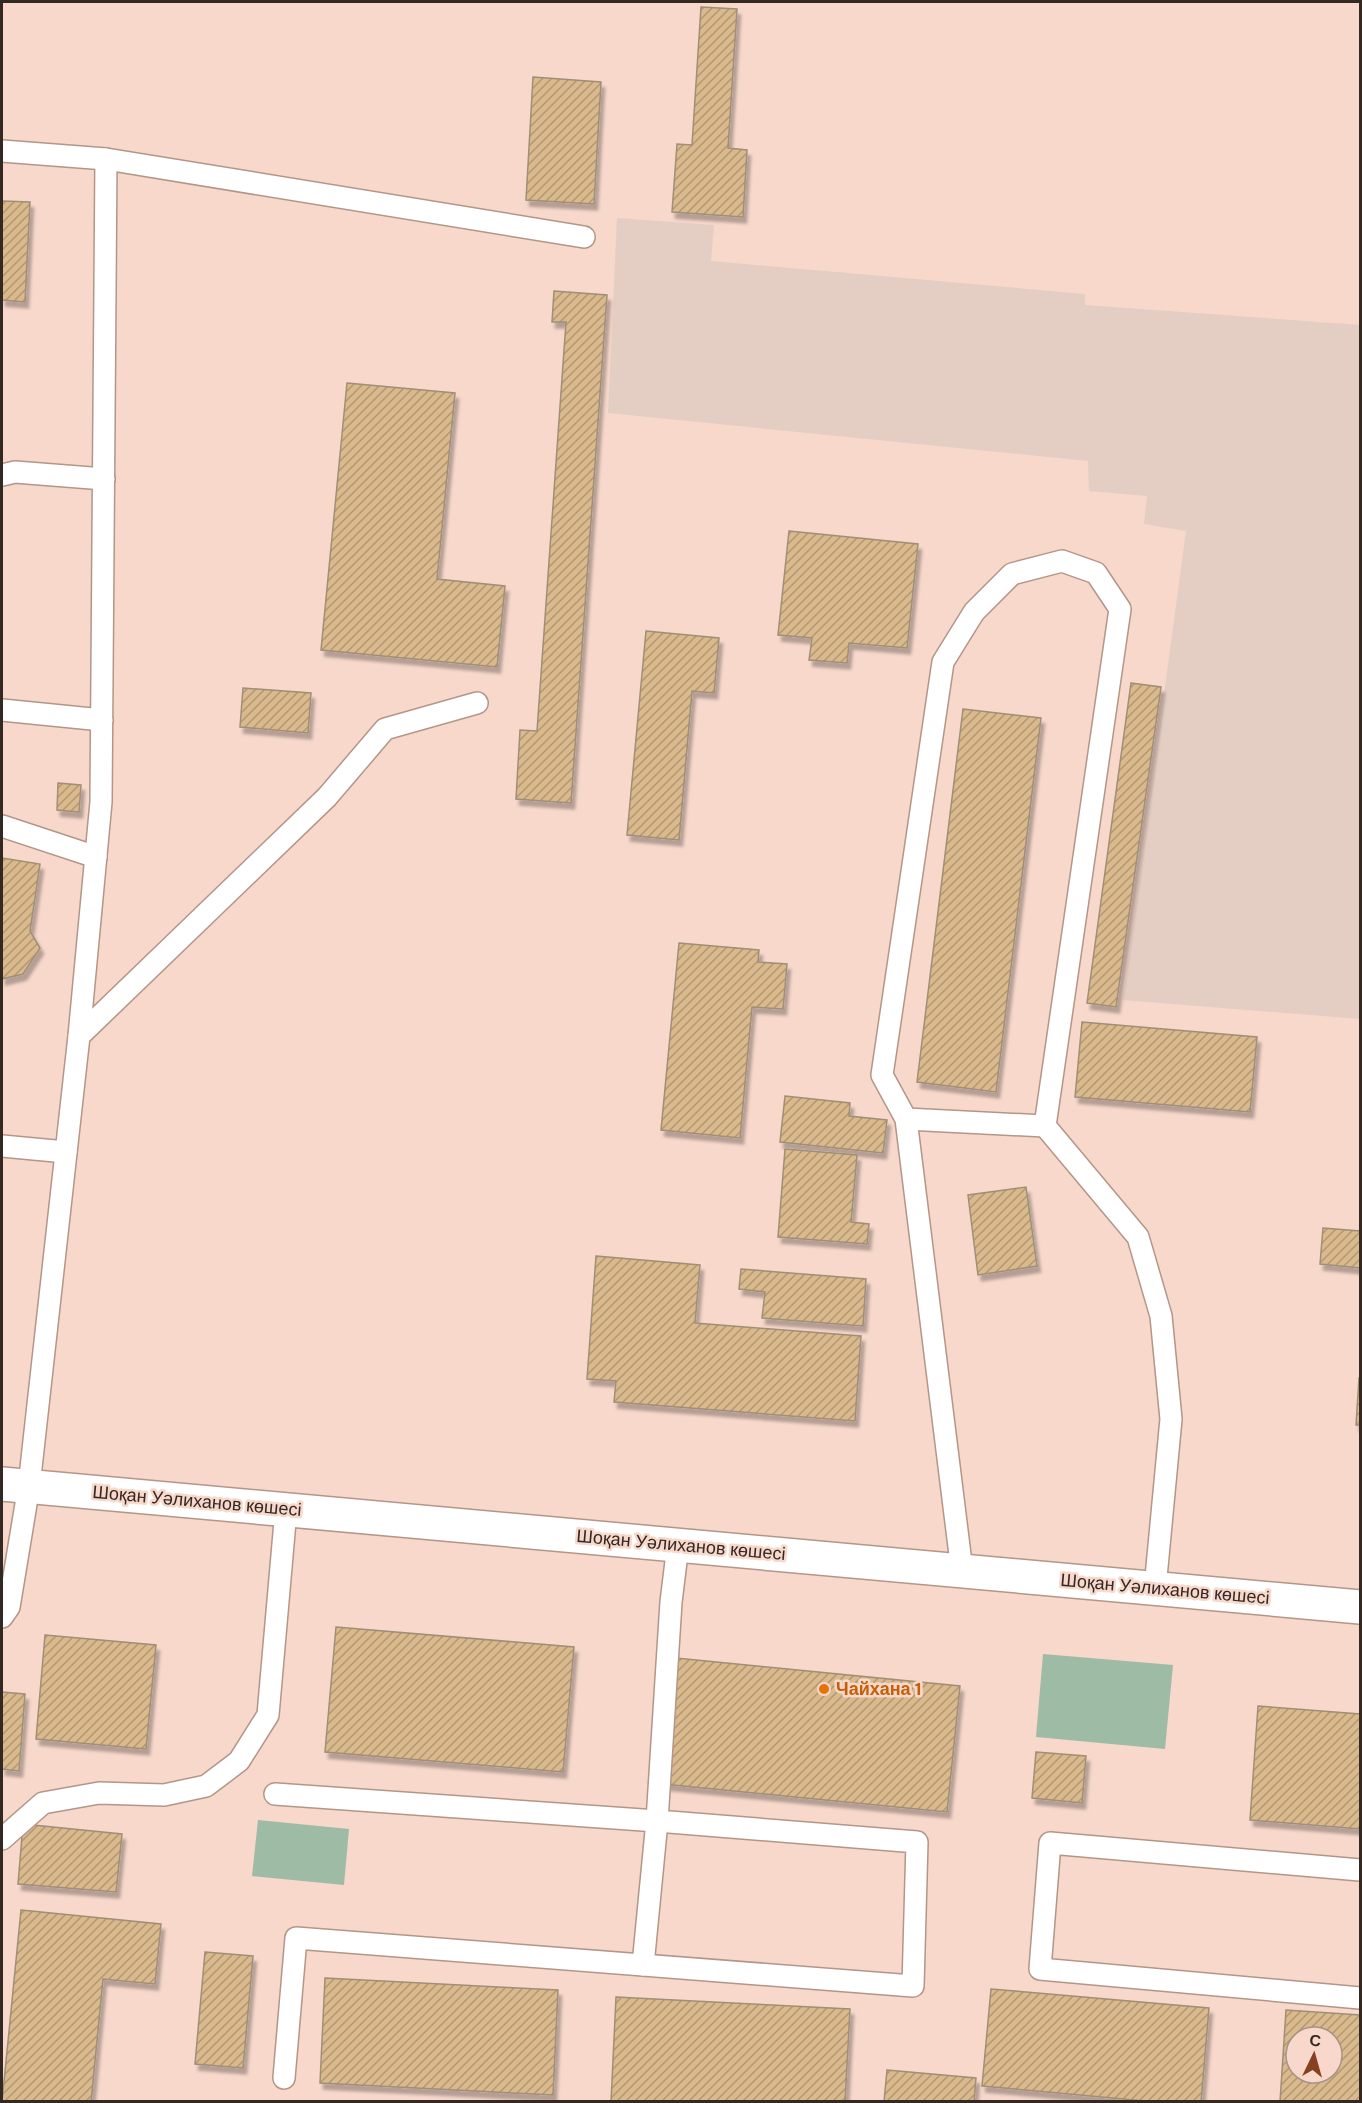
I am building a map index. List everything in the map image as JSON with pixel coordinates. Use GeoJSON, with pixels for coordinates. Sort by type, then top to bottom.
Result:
{"type":"FeatureCollection","features":[{"type":"Feature","properties":{"kind":"main road","name":"Шоқан Уәлиханов көшесі"},"geometry":{"type":"LineString","coordinates":[[15,1485],[1360,1607]]}},
{"type":"Feature","properties":{"kind":"lane"},"geometry":{"type":"LineString","coordinates":[[2,151],[106,159],[584,237]]}},
{"type":"Feature","properties":{"kind":"lane"},"geometry":{"type":"LineString","coordinates":[[2,1617],[9,1607],[15,1485],[66,1152],[101,802],[106,159]]}},
{"type":"Feature","properties":{"kind":"lane"},"geometry":{"type":"LineString","coordinates":[[2,476],[15,472],[104,479]]}},
{"type":"Feature","properties":{"kind":"lane"},"geometry":{"type":"LineString","coordinates":[[962,1571],[906,1119],[882,1075],[943,662],[974,612],[1012,574],[1062,561],[1096,573],[1120,609],[1045,1126]]}},
{"type":"Feature","properties":{"kind":"lane"},"geometry":{"type":"LineString","coordinates":[[79,1036],[327,797],[385,729],[477,703]]}},
{"type":"Feature","properties":{"kind":"lane"},"geometry":{"type":"LineString","coordinates":[[2,710],[102,720]]}},
{"type":"Feature","properties":{"kind":"lane"},"geometry":{"type":"LineString","coordinates":[[2,826],[96,856]]}},
{"type":"Feature","properties":{"kind":"lane"},"geometry":{"type":"LineString","coordinates":[[906,1119],[1045,1126],[1138,1237],[1161,1316],[1171,1419],[1155,1588]]}},
{"type":"Feature","properties":{"kind":"lane"},"geometry":{"type":"LineString","coordinates":[[2,1146],[66,1152]]}},
{"type":"Feature","properties":{"kind":"lane"},"geometry":{"type":"LineString","coordinates":[[2,1839],[43,1803],[99,1793],[164,1795],[206,1786],[239,1761],[268,1715],[286,1510]]}},
{"type":"Feature","properties":{"kind":"lane"},"geometry":{"type":"LineString","coordinates":[[643,1965],[657,1821],[670,1602],[678,1545]]}},
{"type":"Feature","properties":{"kind":"lane"},"geometry":{"type":"LineString","coordinates":[[275,1794],[917,1842],[913,1986],[296,1938],[284,2078]]}},
{"type":"Feature","properties":{"kind":"lane"},"geometry":{"type":"LineString","coordinates":[[1360,1870],[1050,1843],[1040,1969],[1360,1998]]}},
{"type":"Feature","properties":{"kind":"shaded area"},"geometry":{"type":"Polygon","coordinates":[[[617,218],[714,225],[711,261],[1085,294],[1085,305],[1360,325],[1360,1019],[1123,1000],[1186,531],[1144,524],[1147,496],[1089,491],[1088,461],[608,413],[617,218]]]}},
{"type":"Feature","properties":{"kind":"green space"},"geometry":{"type":"Polygon","coordinates":[[[1043,1654],[1173,1665],[1165,1749],[1036,1737],[1043,1654]]]}},
{"type":"Feature","properties":{"kind":"green space"},"geometry":{"type":"Polygon","coordinates":[[[258,1820],[349,1829],[344,1885],[252,1876],[258,1820]]]}},
{"type":"Feature","properties":{"kind":"building"},"geometry":{"type":"Polygon","coordinates":[[[701,7],[737,9],[728,148],[747,150],[743,217],[672,212],[677,144],[692,145],[701,7]]]}},
{"type":"Feature","properties":{"kind":"building"},"geometry":{"type":"Polygon","coordinates":[[[533,77],[601,82],[594,204],[526,200],[533,77]]]}},
{"type":"Feature","properties":{"kind":"building"},"geometry":{"type":"Polygon","coordinates":[[[2,201],[30,202],[25,302],[2,300],[2,201]]]}},
{"type":"Feature","properties":{"kind":"building"},"geometry":{"type":"Polygon","coordinates":[[[554,291],[607,295],[571,803],[516,799],[520,730],[537,731],[566,322],[552,322],[554,291]]]}},
{"type":"Feature","properties":{"kind":"building"},"geometry":{"type":"Polygon","coordinates":[[[347,383],[455,393],[437,579],[505,586],[497,667],[321,650],[347,383]]]}},
{"type":"Feature","properties":{"kind":"building"},"geometry":{"type":"Polygon","coordinates":[[[789,531],[918,544],[907,648],[849,643],[847,663],[809,660],[812,638],[778,635],[789,531]]]}},
{"type":"Feature","properties":{"kind":"building"},"geometry":{"type":"Polygon","coordinates":[[[646,631],[719,638],[714,693],[692,691],[679,840],[627,835],[646,631]]]}},
{"type":"Feature","properties":{"kind":"building"},"geometry":{"type":"Polygon","coordinates":[[[1131,683],[1161,687],[1116,1007],[1087,1003],[1131,683]]]}},
{"type":"Feature","properties":{"kind":"building"},"geometry":{"type":"Polygon","coordinates":[[[243,688],[311,693],[308,733],[240,727],[243,688]]]}},
{"type":"Feature","properties":{"kind":"building"},"geometry":{"type":"Polygon","coordinates":[[[963,709],[1041,718],[996,1092],[917,1082],[963,709]]]}},
{"type":"Feature","properties":{"kind":"building"},"geometry":{"type":"Polygon","coordinates":[[[58,783],[81,785],[79,812],[57,810],[58,783]]]}},
{"type":"Feature","properties":{"kind":"building"},"geometry":{"type":"Polygon","coordinates":[[[2,858],[40,864],[30,931],[40,948],[23,974],[2,979],[2,858]]]}},
{"type":"Feature","properties":{"kind":"building"},"geometry":{"type":"Polygon","coordinates":[[[679,943],[759,950],[758,962],[787,964],[783,1009],[752,1007],[740,1138],[661,1130],[679,943]]]}},
{"type":"Feature","properties":{"kind":"building"},"geometry":{"type":"Polygon","coordinates":[[[1082,1022],[1257,1037],[1250,1112],[1075,1097],[1082,1022]]]}},
{"type":"Feature","properties":{"kind":"building"},"geometry":{"type":"Polygon","coordinates":[[[785,1096],[850,1103],[849,1116],[887,1120],[883,1153],[780,1142],[785,1096]]]}},
{"type":"Feature","properties":{"kind":"building"},"geometry":{"type":"Polygon","coordinates":[[[785,1149],[857,1155],[851,1222],[869,1224],[867,1244],[778,1237],[785,1149]]]}},
{"type":"Feature","properties":{"kind":"building"},"geometry":{"type":"Polygon","coordinates":[[[1026,1187],[1037,1266],[978,1275],[968,1195],[1026,1187]]]}},
{"type":"Feature","properties":{"kind":"building"},"geometry":{"type":"Polygon","coordinates":[[[1323,1228],[1360,1231],[1360,1268],[1320,1264],[1323,1228]]]}},
{"type":"Feature","properties":{"kind":"building"},"geometry":{"type":"Polygon","coordinates":[[[596,1256],[700,1265],[695,1323],[861,1336],[855,1421],[614,1402],[616,1381],[587,1379],[596,1256]]]}},
{"type":"Feature","properties":{"kind":"building"},"geometry":{"type":"Polygon","coordinates":[[[741,1269],[866,1279],[863,1326],[762,1318],[765,1292],[739,1289],[741,1269]]]}},
{"type":"Feature","properties":{"kind":"building"},"geometry":{"type":"Polygon","coordinates":[[[1359,1378],[1360,1425],[1356,1425],[1359,1378]]]}},
{"type":"Feature","properties":{"kind":"building"},"geometry":{"type":"Polygon","coordinates":[[[336,1627],[574,1647],[563,1772],[325,1752],[336,1627]]]}},
{"type":"Feature","properties":{"kind":"building"},"geometry":{"type":"Polygon","coordinates":[[[45,1635],[156,1645],[146,1749],[36,1739],[45,1635]]]}},
{"type":"Feature","properties":{"kind":"building"},"geometry":{"type":"Polygon","coordinates":[[[676,1658],[960,1686],[947,1812],[663,1784],[676,1658]]]}},
{"type":"Feature","properties":{"kind":"building"},"geometry":{"type":"Polygon","coordinates":[[[2,1692],[25,1694],[19,1771],[2,1769],[2,1692]]]}},
{"type":"Feature","properties":{"kind":"building"},"geometry":{"type":"Polygon","coordinates":[[[1258,1706],[1360,1714],[1360,1829],[1250,1820],[1258,1706]]]}},
{"type":"Feature","properties":{"kind":"building"},"geometry":{"type":"Polygon","coordinates":[[[1036,1752],[1086,1756],[1082,1803],[1032,1798],[1036,1752]]]}},
{"type":"Feature","properties":{"kind":"building"},"geometry":{"type":"Polygon","coordinates":[[[23,1824],[122,1834],[116,1892],[18,1884],[23,1824]]]}},
{"type":"Feature","properties":{"kind":"building"},"geometry":{"type":"Polygon","coordinates":[[[21,1910],[161,1924],[155,1984],[103,1979],[91,2102],[2,2102],[21,1910]]]}},
{"type":"Feature","properties":{"kind":"building"},"geometry":{"type":"Polygon","coordinates":[[[205,1952],[253,1956],[243,2068],[195,2064],[205,1952]]]}},
{"type":"Feature","properties":{"kind":"building"},"geometry":{"type":"Polygon","coordinates":[[[325,1978],[558,1990],[553,2095],[320,2083],[325,1978]]]}},
{"type":"Feature","properties":{"kind":"building"},"geometry":{"type":"Polygon","coordinates":[[[991,1989],[1209,2008],[1201,2102],[1156,2102],[982,2086],[991,1989]]]}},
{"type":"Feature","properties":{"kind":"building"},"geometry":{"type":"Polygon","coordinates":[[[616,1997],[850,2009],[845,2102],[611,2102],[616,1997]]]}},
{"type":"Feature","properties":{"kind":"building"},"geometry":{"type":"Polygon","coordinates":[[[1286,2010],[1360,2015],[1360,2102],[1280,2102],[1284,2041],[1284,2085],[1344,2085],[1344,2025],[1285,2025],[1286,2010]]]}},
{"type":"Feature","properties":{"kind":"building"},"geometry":{"type":"Polygon","coordinates":[[[887,2070],[976,2078],[974,2102],[884,2102],[887,2070]]]}},
{"type":"Feature","properties":{"kind":"place","name":"Чайхана 1"},"geometry":{"type":"Point","coordinates":[824,1689]}}]}
